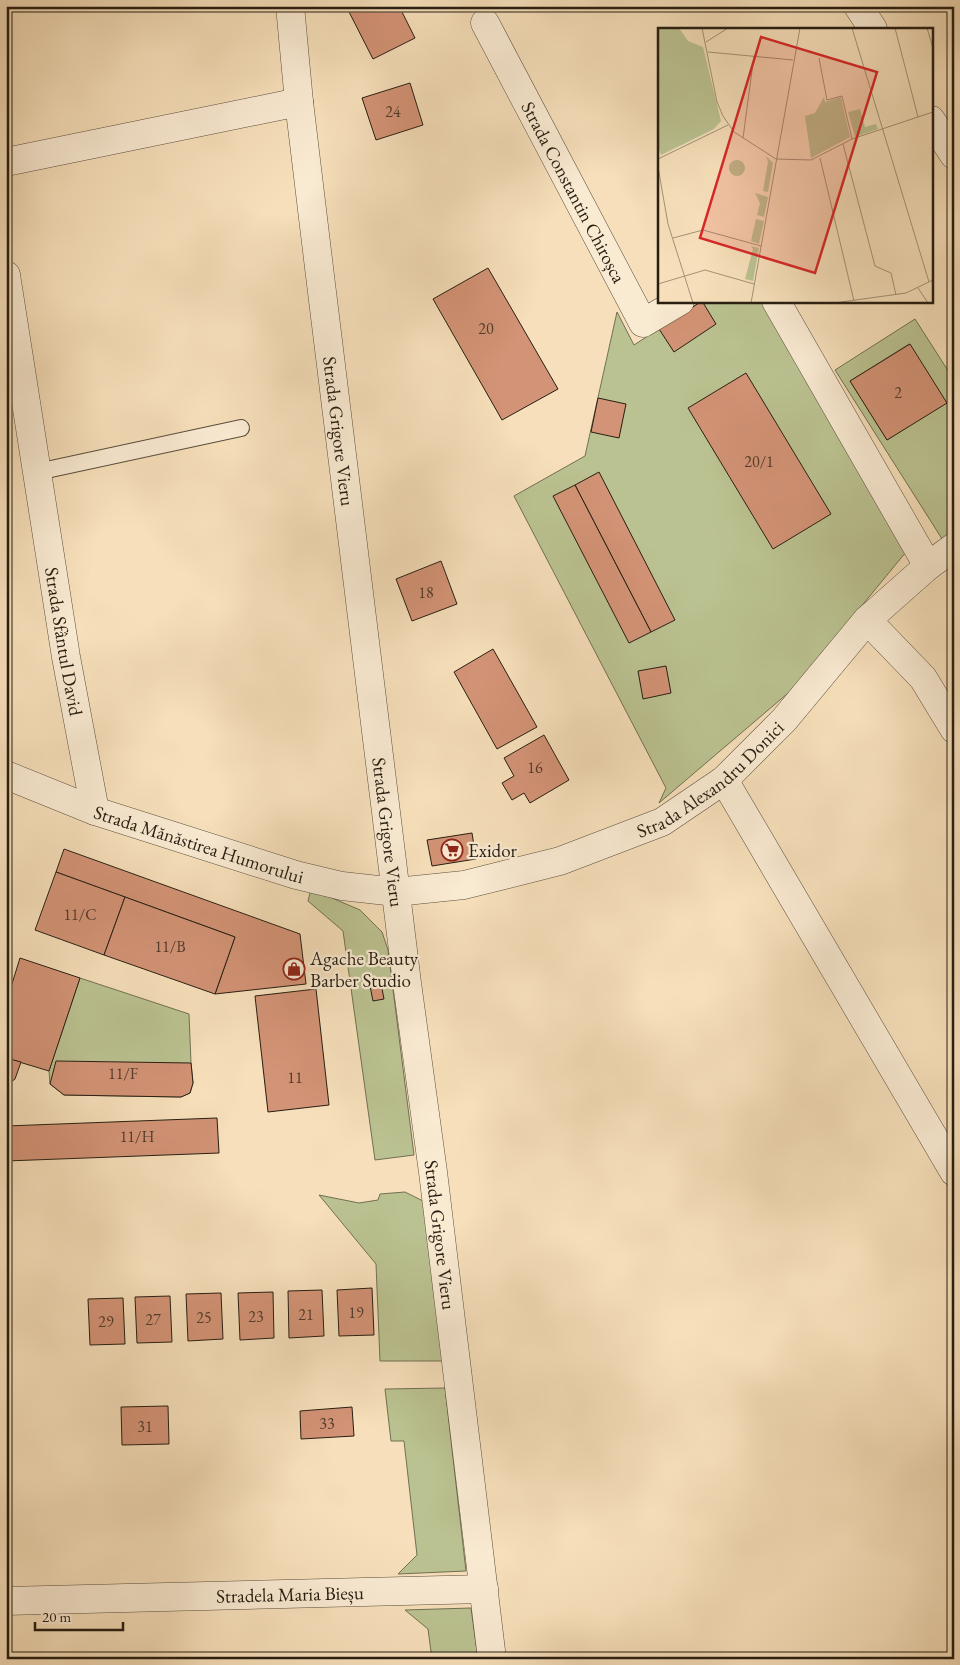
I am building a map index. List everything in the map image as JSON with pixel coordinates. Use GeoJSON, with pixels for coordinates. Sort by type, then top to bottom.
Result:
{"type":"FeatureCollection","features":[{"type":"Feature","properties":{"kind":"street","name":"Strada Grigore Vieru"},"geometry":{"type":"LineString","coordinates":[[290,6],[299,102],[492,1659]]}},
{"type":"Feature","properties":{"kind":"street"},"geometry":{"type":"LineString","coordinates":[[858,6],[872,28]]}},
{"type":"Feature","properties":{"kind":"street","name":"Strada Constantin Chiroșca"},"geometry":{"type":"LineString","coordinates":[[485,23],[643,323],[678,302]]}},
{"type":"Feature","properties":{"kind":"street"},"geometry":{"type":"LineString","coordinates":[[6,162],[299,102]]}},
{"type":"Feature","properties":{"kind":"street"},"geometry":{"type":"LineString","coordinates":[[932,122],[954,155]]}},
{"type":"Feature","properties":{"kind":"street","name":"Strada Sfântul David"},"geometry":{"type":"LineString","coordinates":[[6,275],[66,658],[95,811]]}},
{"type":"Feature","properties":{"kind":"street"},"geometry":{"type":"LineString","coordinates":[[777,302],[928,566]]}},
{"type":"Feature","properties":{"kind":"street","name":"Strada Alexandru Donici"},"geometry":{"type":"LineString","coordinates":[[396,892],[464,885],[560,861],[662,822],[724,780],[784,720],[867,620],[928,566],[954,547]]}},
{"type":"Feature","properties":{"kind":"street"},"geometry":{"type":"LineString","coordinates":[[867,620],[923,678],[954,729]]}},
{"type":"Feature","properties":{"kind":"street","name":"Strada Mănăstirea Humorului"},"geometry":{"type":"LineString","coordinates":[[6,775],[95,811],[296,874],[342,886],[396,892]]}},
{"type":"Feature","properties":{"kind":"street"},"geometry":{"type":"LineString","coordinates":[[724,780],[954,1172]]}},
{"type":"Feature","properties":{"kind":"street","name":"Stradela Maria Bieșu"},"geometry":{"type":"LineString","coordinates":[[6,1601],[484,1589]]}},
{"type":"Feature","properties":{"kind":"lane"},"geometry":{"type":"LineString","coordinates":[[37,472],[241,428]]}},
{"type":"Feature","properties":{"kind":"green space"},"geometry":{"type":"Polygon","coordinates":[[[700,302],[764,302],[906,552],[794,688],[659,803],[666,788],[514,496],[585,456],[617,312],[634,345],[700,302]]]}},
{"type":"Feature","properties":{"kind":"green space"},"geometry":{"type":"Polygon","coordinates":[[[915,319],[954,380],[954,534],[944,542],[835,370],[915,319]],[[909,344],[850,381],[887,440],[946,403],[909,344]]]}},
{"type":"Feature","properties":{"kind":"green space"},"geometry":{"type":"Polygon","coordinates":[[[311,889],[360,910],[382,932],[388,950],[414,1155],[375,1160],[343,931],[308,901],[311,889]]]}},
{"type":"Feature","properties":{"kind":"green space"},"geometry":{"type":"Polygon","coordinates":[[[80,978],[189,1014],[193,1083],[190,1093],[181,1097],[64,1095],[50,1084],[49,1071],[80,978]]]}},
{"type":"Feature","properties":{"kind":"green space"},"geometry":{"type":"Polygon","coordinates":[[[405,1192],[423,1201],[444,1361],[380,1361],[376,1264],[319,1195],[359,1203],[378,1200],[380,1194],[405,1192]]]}},
{"type":"Feature","properties":{"kind":"green space"},"geometry":{"type":"Polygon","coordinates":[[[445,1388],[466,1571],[398,1574],[417,1555],[404,1441],[391,1441],[385,1389],[445,1388]]]}},
{"type":"Feature","properties":{"kind":"green space"},"geometry":{"type":"Polygon","coordinates":[[[471,1608],[478,1659],[432,1659],[428,1629],[405,1610],[471,1608]]]}},
{"type":"Feature","properties":{"kind":"building"},"geometry":{"type":"Polygon","coordinates":[[[346,6],[399,6],[415,38],[373,59],[346,6]]]}},
{"type":"Feature","properties":{"kind":"building"},"geometry":{"type":"Polygon","coordinates":[[[410,83],[423,125],[376,140],[362,98],[410,83]]]}},
{"type":"Feature","properties":{"kind":"building"},"geometry":{"type":"Polygon","coordinates":[[[488,268],[558,389],[502,420],[433,299],[488,268]]]}},
{"type":"Feature","properties":{"kind":"building"},"geometry":{"type":"Polygon","coordinates":[[[700,302],[703,302],[716,324],[674,352],[659,329],[700,302]]]}},
{"type":"Feature","properties":{"kind":"building"},"geometry":{"type":"Polygon","coordinates":[[[910,344],[947,403],[887,440],[850,381],[910,344]]]}},
{"type":"Feature","properties":{"kind":"building"},"geometry":{"type":"Polygon","coordinates":[[[746,373],[831,514],[773,549],[688,408],[746,373]]]}},
{"type":"Feature","properties":{"kind":"building"},"geometry":{"type":"Polygon","coordinates":[[[598,398],[626,404],[619,438],[591,432],[598,398]]]}},
{"type":"Feature","properties":{"kind":"building"},"geometry":{"type":"Polygon","coordinates":[[[599,472],[675,620],[651,632],[575,485],[599,472]]]}},
{"type":"Feature","properties":{"kind":"building"},"geometry":{"type":"Polygon","coordinates":[[[575,485],[651,632],[629,643],[553,496],[575,485]]]}},
{"type":"Feature","properties":{"kind":"building"},"geometry":{"type":"Polygon","coordinates":[[[441,561],[457,604],[412,621],[396,579],[441,561]]]}},
{"type":"Feature","properties":{"kind":"building"},"geometry":{"type":"Polygon","coordinates":[[[493,649],[537,727],[497,749],[454,672],[493,649]]]}},
{"type":"Feature","properties":{"kind":"building"},"geometry":{"type":"Polygon","coordinates":[[[666,666],[671,693],[643,699],[638,671],[666,666]]]}},
{"type":"Feature","properties":{"kind":"building"},"geometry":{"type":"Polygon","coordinates":[[[544,735],[569,780],[530,803],[524,793],[512,800],[502,783],[514,776],[504,758],[544,735]]]}},
{"type":"Feature","properties":{"kind":"building"},"geometry":{"type":"Polygon","coordinates":[[[472,833],[476,859],[432,866],[427,840],[472,833]]]}},
{"type":"Feature","properties":{"kind":"building"},"geometry":{"type":"Polygon","coordinates":[[[64,849],[300,934],[306,984],[215,994],[235,937],[56,872],[64,849]]]}},
{"type":"Feature","properties":{"kind":"building"},"geometry":{"type":"Polygon","coordinates":[[[56,872],[125,897],[104,955],[35,930],[56,872]]]}},
{"type":"Feature","properties":{"kind":"building"},"geometry":{"type":"Polygon","coordinates":[[[125,897],[235,937],[215,994],[104,955],[125,897]]]}},
{"type":"Feature","properties":{"kind":"building"},"geometry":{"type":"Polygon","coordinates":[[[20,958],[80,978],[49,1071],[6,1058],[6,985],[11,987],[20,958]]]}},
{"type":"Feature","properties":{"kind":"building"},"geometry":{"type":"Polygon","coordinates":[[[380,979],[384,999],[373,1001],[369,981],[380,979]]]}},
{"type":"Feature","properties":{"kind":"building"},"geometry":{"type":"Polygon","coordinates":[[[316,989],[329,1105],[268,1112],[255,996],[316,989]]]}},
{"type":"Feature","properties":{"kind":"building"},"geometry":{"type":"Polygon","coordinates":[[[6,1058],[21,1062],[15,1079],[6,1086],[6,1058]]]}},
{"type":"Feature","properties":{"kind":"building"},"geometry":{"type":"Polygon","coordinates":[[[56,1061],[191,1063],[193,1083],[190,1093],[181,1097],[64,1095],[50,1084],[56,1061]]]}},
{"type":"Feature","properties":{"kind":"building"},"geometry":{"type":"Polygon","coordinates":[[[217,1118],[219,1153],[6,1161],[6,1126],[217,1118]]]}},
{"type":"Feature","properties":{"kind":"building"},"geometry":{"type":"Polygon","coordinates":[[[372,1288],[374,1335],[339,1336],[337,1290],[372,1288]]]}},
{"type":"Feature","properties":{"kind":"building"},"geometry":{"type":"Polygon","coordinates":[[[322,1290],[324,1336],[289,1338],[288,1291],[322,1290]]]}},
{"type":"Feature","properties":{"kind":"building"},"geometry":{"type":"Polygon","coordinates":[[[273,1292],[274,1338],[240,1340],[238,1293],[273,1292]]]}},
{"type":"Feature","properties":{"kind":"building"},"geometry":{"type":"Polygon","coordinates":[[[221,1293],[223,1339],[188,1341],[186,1294],[221,1293]]]}},
{"type":"Feature","properties":{"kind":"building"},"geometry":{"type":"Polygon","coordinates":[[[170,1296],[172,1342],[137,1343],[135,1297],[170,1296]]]}},
{"type":"Feature","properties":{"kind":"building"},"geometry":{"type":"Polygon","coordinates":[[[123,1298],[125,1344],[90,1345],[88,1299],[123,1298]]]}},
{"type":"Feature","properties":{"kind":"building"},"geometry":{"type":"Polygon","coordinates":[[[168,1406],[169,1444],[122,1445],[121,1407],[168,1406]]]}},
{"type":"Feature","properties":{"kind":"building"},"geometry":{"type":"Polygon","coordinates":[[[352,1407],[354,1436],[301,1439],[300,1411],[352,1407]]]}},
{"type":"Feature","properties":{"kind":"place","name":"Exidor"},"geometry":{"type":"Point","coordinates":[452,850]}},
{"type":"Feature","properties":{"kind":"place","name":"Agache Beauty Barber Studio"},"geometry":{"type":"Point","coordinates":[294,969]}}]}
